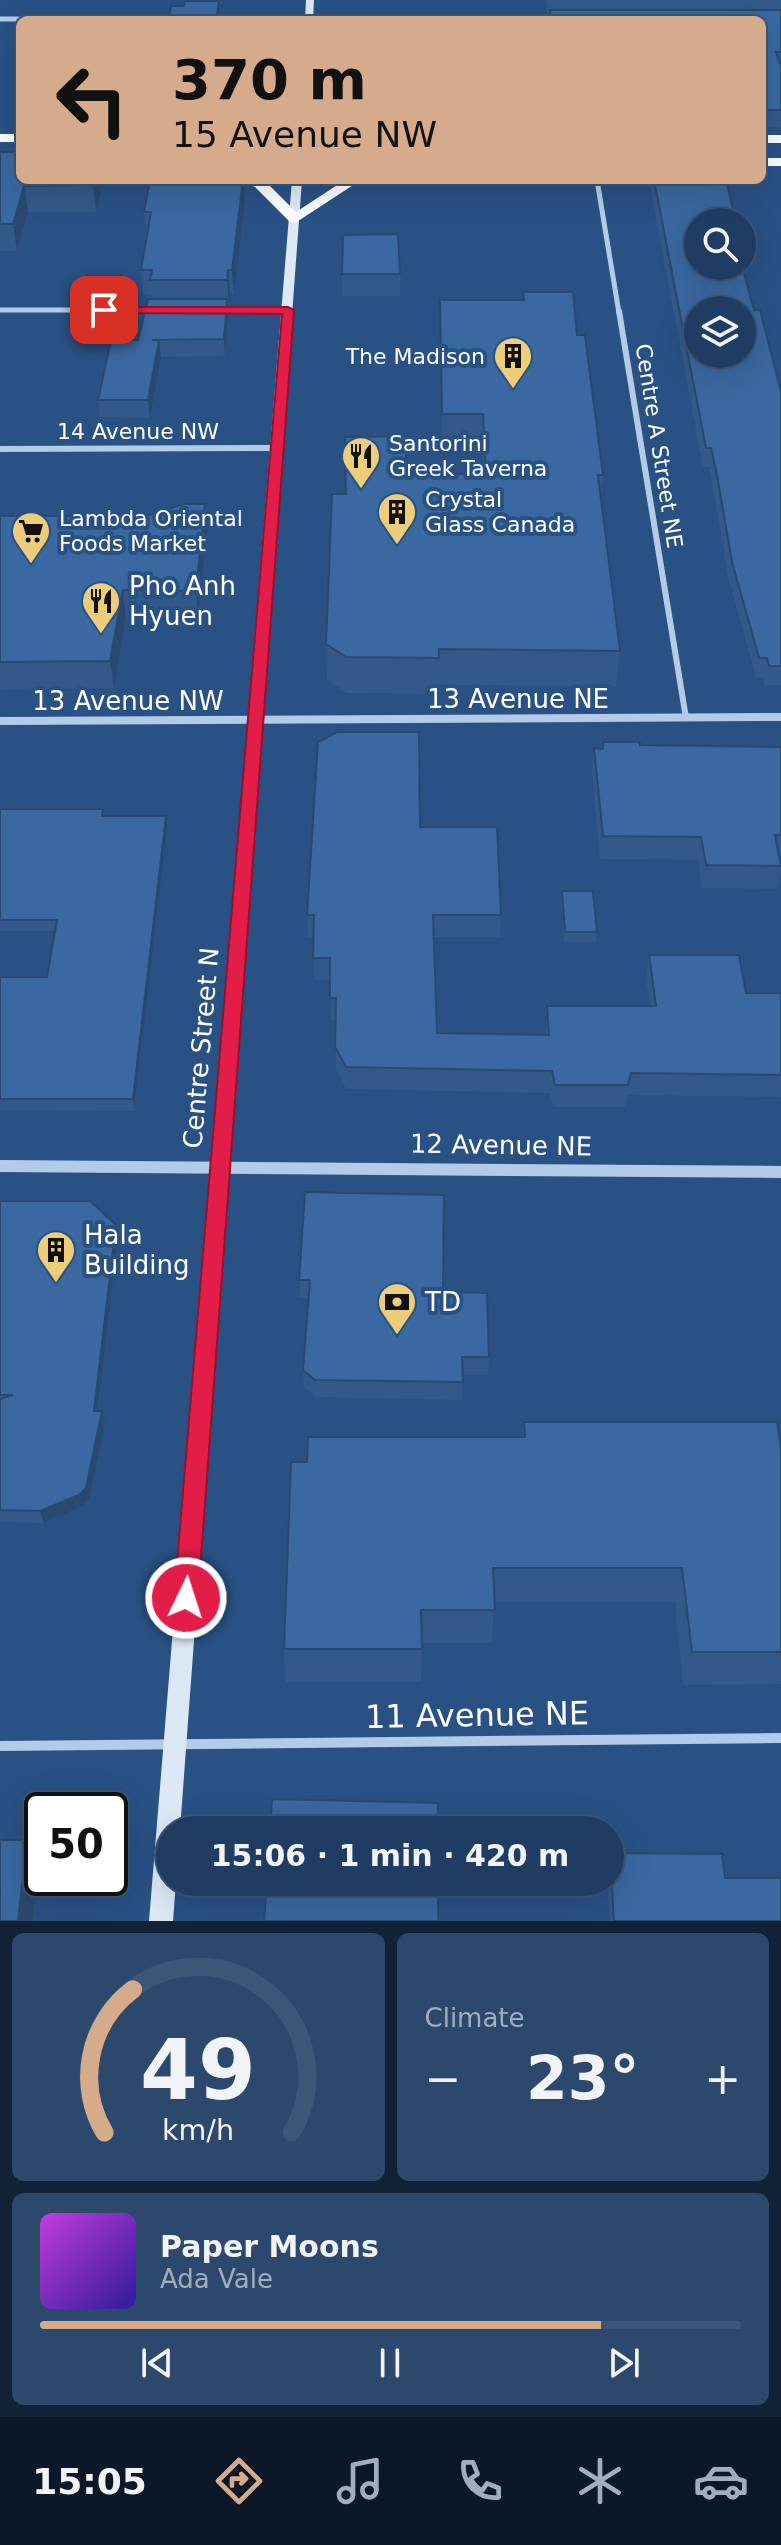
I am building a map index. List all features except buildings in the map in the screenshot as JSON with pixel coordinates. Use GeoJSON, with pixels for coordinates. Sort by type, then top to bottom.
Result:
{"type":"FeatureCollection","features":[{"type":"Feature","properties":{"kind":"highway"},"geometry":{"type":"LineString","coordinates":[[260,184],[295,219],[348,184]]}},
{"type":"Feature","properties":{"kind":"main road","name":"Centre Street N"},"geometry":{"type":"LineString","coordinates":[[161,1921],[297,184]]}},
{"type":"Feature","properties":{"kind":"street","name":"Centre A Street NE"},"geometry":{"type":"LineString","coordinates":[[598,184],[686,718]]}},
{"type":"Feature","properties":{"kind":"street"},"geometry":{"type":"LineString","coordinates":[[0,310],[164,310]]}},
{"type":"Feature","properties":{"kind":"street"},"geometry":{"type":"LineString","coordinates":[[209,310],[288,310]]}},
{"type":"Feature","properties":{"kind":"street","name":"14 Avenue NW"},"geometry":{"type":"LineString","coordinates":[[0,449],[276,448]]}},
{"type":"Feature","properties":{"kind":"street","name":"13 Avenue NE"},"geometry":{"type":"LineString","coordinates":[[255,721],[781,717]]}},
{"type":"Feature","properties":{"kind":"street","name":"13 Avenue NW"},"geometry":{"type":"LineString","coordinates":[[0,721],[255,721]]}},
{"type":"Feature","properties":{"kind":"street","name":"12 Avenue NE"},"geometry":{"type":"LineString","coordinates":[[0,1166],[781,1172]]}},
{"type":"Feature","properties":{"kind":"street","name":"11 Avenue NE"},"geometry":{"type":"LineString","coordinates":[[0,1746],[781,1738]]}},
{"type":"Feature","properties":{"kind":"place","name":"The Madison"},"geometry":{"type":"Point","coordinates":[513,390]}},
{"type":"Feature","properties":{"kind":"place","name":"Santorini Greek Taverna"},"geometry":{"type":"Point","coordinates":[361,490]}},
{"type":"Feature","properties":{"kind":"place","name":"Crystal Glass Canada"},"geometry":{"type":"Point","coordinates":[397,546]}},
{"type":"Feature","properties":{"kind":"place","name":"Lambda Oriental Foods Market"},"geometry":{"type":"Point","coordinates":[31,565]}},
{"type":"Feature","properties":{"kind":"place","name":"Pho Anh Hyuen"},"geometry":{"type":"Point","coordinates":[101,635]}},
{"type":"Feature","properties":{"kind":"place","name":"Hala Building"},"geometry":{"type":"Point","coordinates":[56,1284]}},
{"type":"Feature","properties":{"kind":"place","name":"TD"},"geometry":{"type":"Point","coordinates":[397,1336]}},
{"type":"Feature","properties":{"kind":"route"},"geometry":{"type":"LineString","coordinates":[[104,310],[288,310],[186,1598]]}}]}
